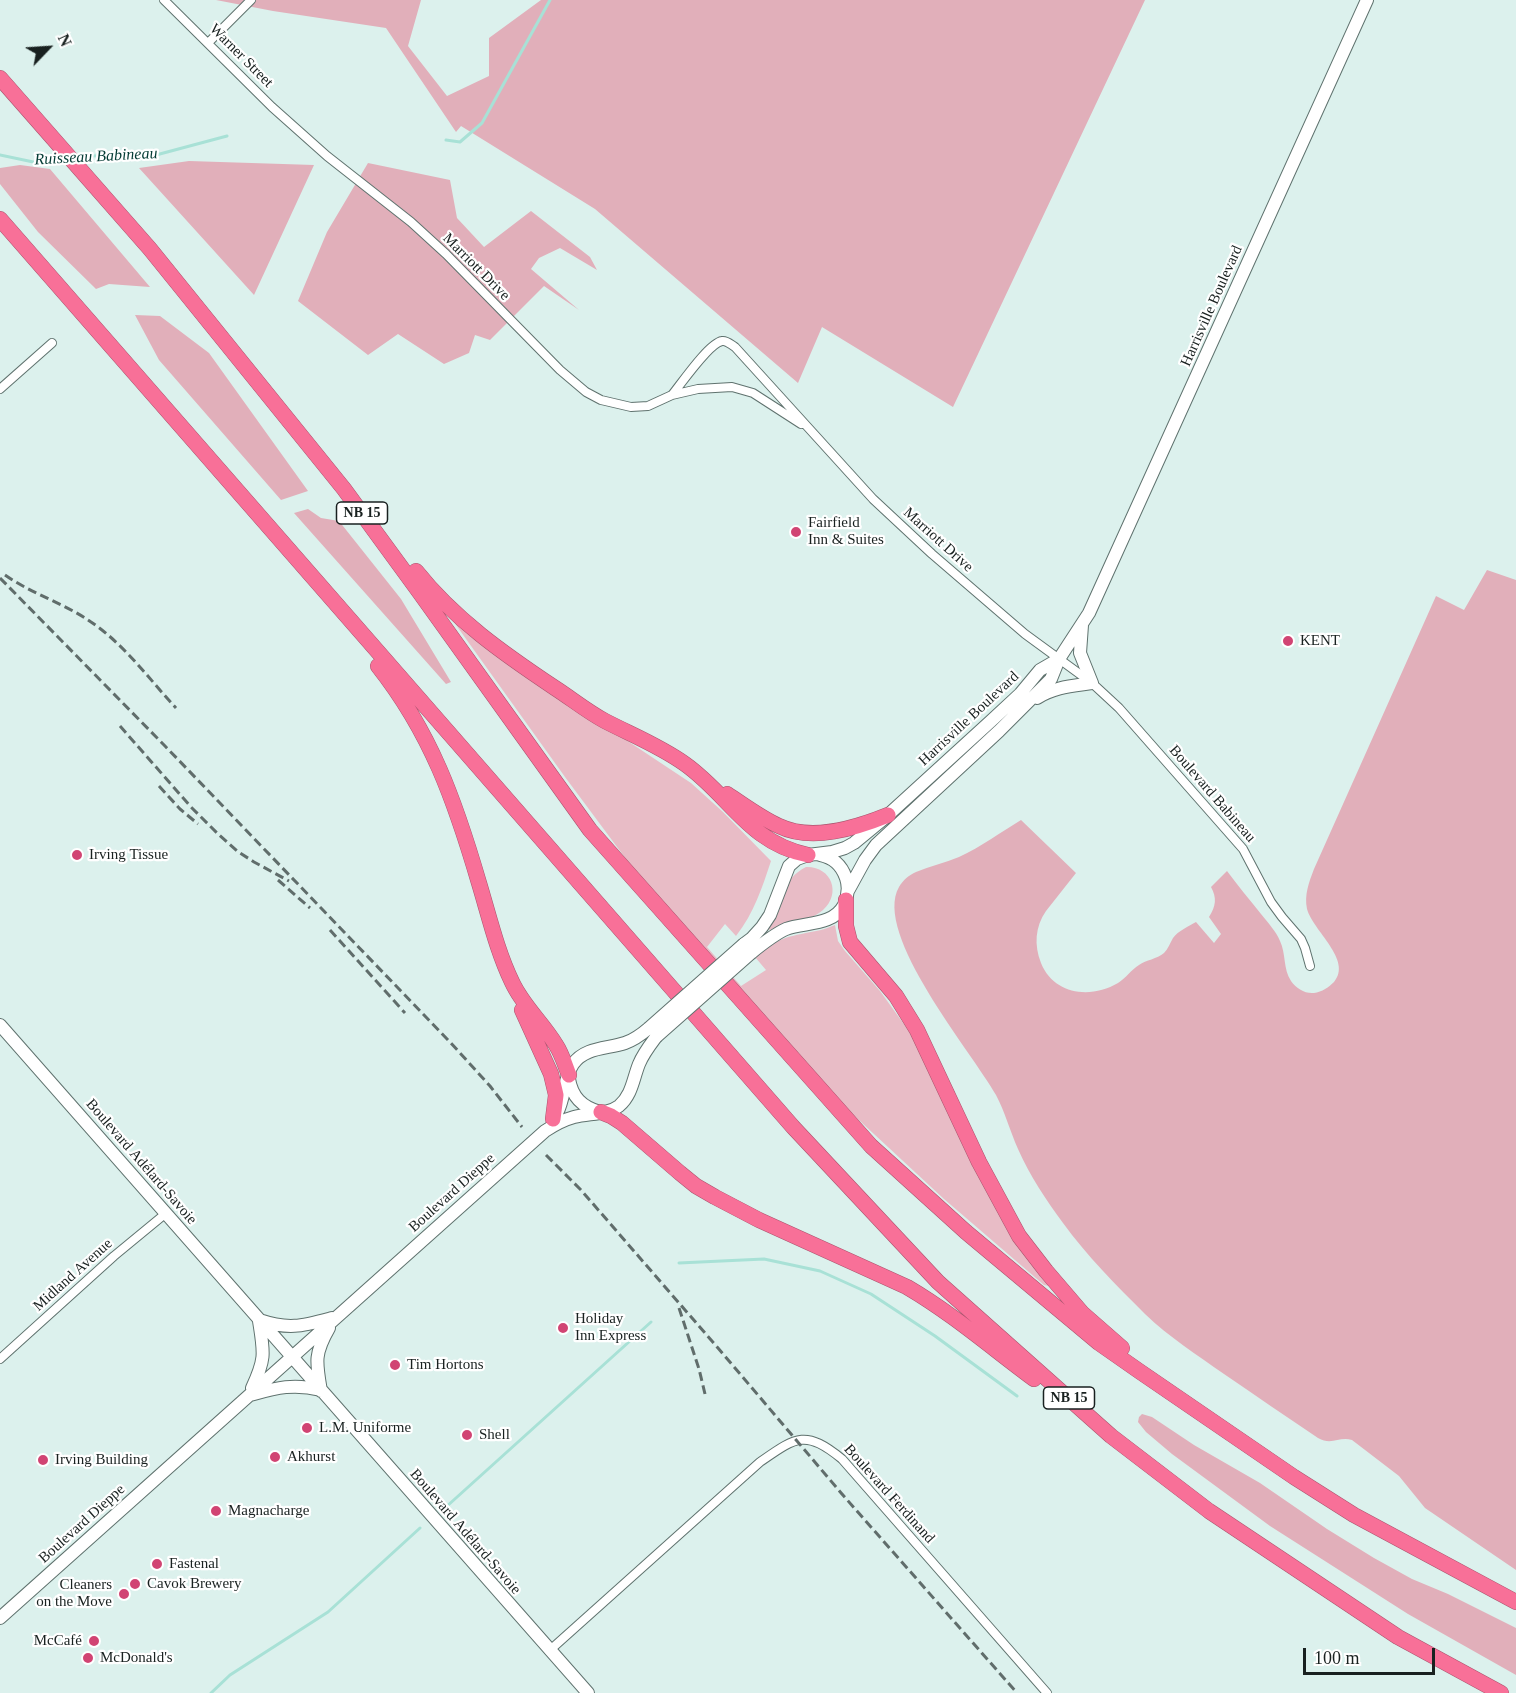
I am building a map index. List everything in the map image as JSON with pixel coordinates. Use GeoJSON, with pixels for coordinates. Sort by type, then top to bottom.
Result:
{"type":"FeatureCollection","features":[{"type":"Feature","properties":{"kind":"highway","name":"NB 15"},"geometry":{"type":"LineString","coordinates":[[0,78],[150,249],[344,489],[590,830],[871,1146],[966,1232],[1099,1343],[1294,1477],[1354,1515],[1516,1602]]}},
{"type":"Feature","properties":{"kind":"highway","name":"NB 15"},"geometry":{"type":"LineString","coordinates":[[0,219],[793,1127],[938,1282],[1111,1436],[1209,1511],[1388,1630],[1501,1693]]}},
{"type":"Feature","properties":{"kind":"highway"},"geometry":{"type":"LineString","coordinates":[[344,489],[392,542],[423,581],[495,647],[603,720],[651,743],[685,764],[766,838],[780,847],[812,854]]}},
{"type":"Feature","properties":{"kind":"highway"},"geometry":{"type":"LineString","coordinates":[[267,524],[389,680],[422,730],[446,783],[488,915],[525,1018],[551,1074],[556,1095],[549,1125]]}},
{"type":"Feature","properties":{"kind":"highway"},"geometry":{"type":"LineString","coordinates":[[704,780],[780,827],[804,833],[830,832],[866,824],[888,815]]}},
{"type":"Feature","properties":{"kind":"highway"},"geometry":{"type":"LineString","coordinates":[[847,896],[846,926],[850,942],[896,996],[917,1030],[979,1162],[1030,1251],[1065,1294],[1102,1332],[1238,1439]]}},
{"type":"Feature","properties":{"kind":"highway"},"geometry":{"type":"LineString","coordinates":[[512,982],[524,1003],[556,1044],[569,1074]]}},
{"type":"Feature","properties":{"kind":"highway"},"geometry":{"type":"LineString","coordinates":[[601,1112],[621,1123],[688,1180],[715,1197],[759,1220],[907,1287],[927,1299],[1111,1436]]}},
{"type":"Feature","properties":{"kind":"main road","name":"Harrisville Boulevard"},"geometry":{"type":"LineString","coordinates":[[1083,624],[1367,0]]}},
{"type":"Feature","properties":{"kind":"main road"},"geometry":{"type":"LineString","coordinates":[[1059,659],[1083,624]]}},
{"type":"Feature","properties":{"kind":"main road"},"geometry":{"type":"LineString","coordinates":[[1029,702],[1046,692],[1061,687],[1092,683],[1080,653],[1083,624]]}},
{"type":"Feature","properties":{"kind":"main road","name":"Harrisville Boulevard"},"geometry":{"type":"LineString","coordinates":[[653,1032],[747,948],[795,926],[826,921],[842,909],[865,860],[876,845],[1029,702],[1051,679],[1059,659]]}},
{"type":"Feature","properties":{"kind":"main road","name":"Harrisville Boulevard"},"geometry":{"type":"LineString","coordinates":[[747,948],[770,915],[789,866],[797,859],[844,849],[854,843],[1013,701],[1040,670],[1059,659]]}},
{"type":"Feature","properties":{"kind":"main road"},"geometry":{"type":"LineString","coordinates":[[812,854],[827,856],[838,863],[846,879],[847,896]]}},
{"type":"Feature","properties":{"kind":"main road","name":"Boulevard Adélard-Savoie"},"geometry":{"type":"LineString","coordinates":[[0,1025],[259,1320],[295,1353],[321,1391],[588,1693]]}},
{"type":"Feature","properties":{"kind":"main road"},"geometry":{"type":"LineString","coordinates":[[549,1125],[561,1105],[569,1074],[579,1057],[600,1048],[627,1042],[653,1032]]}},
{"type":"Feature","properties":{"kind":"main road"},"geometry":{"type":"LineString","coordinates":[[549,1125],[612,1110],[620,1104],[627,1097],[653,1032]]}},
{"type":"Feature","properties":{"kind":"main road"},"geometry":{"type":"LineString","coordinates":[[569,1074],[570,1087],[575,1097],[582,1105],[601,1112]]}},
{"type":"Feature","properties":{"kind":"main road","name":"Boulevard Dieppe"},"geometry":{"type":"LineString","coordinates":[[0,1618],[549,1125]]}},
{"type":"Feature","properties":{"kind":"main road"},"geometry":{"type":"LineString","coordinates":[[248,1395],[263,1362],[264,1351],[259,1320],[289,1327],[308,1325],[336,1317]]}},
{"type":"Feature","properties":{"kind":"main road"},"geometry":{"type":"LineString","coordinates":[[248,1395],[288,1386],[301,1386],[321,1391],[317,1366],[318,1354],[321,1342],[336,1317]]}},
{"type":"Feature","properties":{"kind":"street","name":"Warner Street"},"geometry":{"type":"LineString","coordinates":[[164,0],[272,106]]}},
{"type":"Feature","properties":{"kind":"street"},"geometry":{"type":"LineString","coordinates":[[208,43],[251,0]]}},
{"type":"Feature","properties":{"kind":"street","name":"Marriott Drive"},"geometry":{"type":"LineString","coordinates":[[272,106],[327,156],[411,222],[560,370],[586,392],[601,400],[631,406],[648,406],[672,395],[698,389],[732,387],[753,393],[809,429]]}},
{"type":"Feature","properties":{"kind":"street","name":"Marriott Drive"},"geometry":{"type":"LineString","coordinates":[[672,395],[708,351],[722,341],[728,342],[873,499],[932,554],[1025,634],[1092,683]]}},
{"type":"Feature","properties":{"kind":"street"},"geometry":{"type":"LineString","coordinates":[[0,389],[52,343]]}},
{"type":"Feature","properties":{"kind":"street","name":"Boulevard Babineau"},"geometry":{"type":"LineString","coordinates":[[1092,683],[1119,708],[1243,849],[1271,902],[1301,939],[1310,966]]}},
{"type":"Feature","properties":{"kind":"street","name":"Midland Avenue"},"geometry":{"type":"LineString","coordinates":[[0,1359],[114,1256],[165,1214]]}},
{"type":"Feature","properties":{"kind":"street","name":"Boulevard Ferdinand"},"geometry":{"type":"LineString","coordinates":[[549,1651],[760,1462],[796,1440],[810,1439],[828,1447],[842,1459],[1047,1693]]}},
{"type":"Feature","properties":{"kind":"shaded area"},"geometry":{"type":"Polygon","coordinates":[[[216,0],[421,0],[408,46],[447,96],[489,76],[489,38],[541,0],[1145,0],[953,407],[822,327],[798,383],[595,209],[461,126],[456,132],[386,28],[216,0]]]}},
{"type":"Feature","properties":{"kind":"shaded area"},"geometry":{"type":"Polygon","coordinates":[[[189,161],[314,165],[254,295],[139,168],[189,161]]]}},
{"type":"Feature","properties":{"kind":"shaded area"},"geometry":{"type":"Polygon","coordinates":[[[368,163],[450,180],[457,218],[484,247],[531,211],[590,257],[597,270],[560,248],[539,258],[531,269],[579,310],[544,286],[490,340],[475,335],[469,353],[444,364],[398,334],[368,355],[298,301],[327,232],[368,163]]]}},
{"type":"Feature","properties":{"kind":"shaded area"},"geometry":{"type":"Polygon","coordinates":[[[20,165],[50,169],[150,287],[109,284],[96,289],[38,232],[0,184],[0,168],[20,165]]]}},
{"type":"Feature","properties":{"kind":"shaded area"},"geometry":{"type":"Polygon","coordinates":[[[135,315],[160,316],[209,353],[308,491],[281,500],[159,360],[135,315]]]}},
{"type":"Feature","properties":{"kind":"shaded area"},"geometry":{"type":"Polygon","coordinates":[[[308,509],[321,518],[339,521],[401,599],[451,682],[446,684],[294,513],[308,509]]]}},
{"type":"Feature","properties":{"kind":"shaded area"},"geometry":{"type":"Polygon","coordinates":[[[1487,570],[1516,580],[1516,1570],[1425,1508],[1399,1476],[1352,1440],[1327,1441],[1318,1438],[1183,1346],[1145,1314],[1102,1270],[1063,1223],[1033,1178],[1018,1149],[996,1095],[928,992],[911,962],[899,933],[894,908],[899,887],[913,873],[967,853],[1021,820],[1076,873],[1046,911],[1037,936],[1037,950],[1041,963],[1047,974],[1064,988],[1074,991],[1096,991],[1118,983],[1139,965],[1164,953],[1175,935],[1196,922],[1214,943],[1221,934],[1209,917],[1215,902],[1211,887],[1227,871],[1276,934],[1282,946],[1288,976],[1293,984],[1307,993],[1325,989],[1334,982],[1339,973],[1339,964],[1307,909],[1307,894],[1314,869],[1436,596],[1464,610],[1487,570]]]}},
{"type":"Feature","properties":{"kind":"shaded area"},"geometry":{"type":"Polygon","coordinates":[[[451,618],[691,783],[771,861],[753,909],[736,936],[725,924],[707,947],[741,986],[766,970],[755,957],[771,945],[790,937],[835,925],[838,941],[880,991],[920,1049],[1049,1286],[1044,1285],[944,1199],[847,1109],[661,902],[565,777],[451,618]]]}},
{"type":"Feature","properties":{"kind":"shaded area"},"geometry":{"type":"Polygon","coordinates":[[[806,867],[822,871],[831,882],[833,889],[829,903],[823,910],[811,917],[770,930],[767,928],[786,885],[806,867]]]}},
{"type":"Feature","properties":{"kind":"shaded area"},"geometry":{"type":"Polygon","coordinates":[[[1142,1414],[1152,1417],[1194,1445],[1260,1483],[1374,1558],[1412,1579],[1516,1628],[1516,1675],[1408,1614],[1270,1526],[1172,1454],[1146,1432],[1138,1422],[1142,1414]]]}},
{"type":"Feature","properties":{"kind":"waterway","name":"Ruisseau Babineau"},"geometry":{"type":"LineString","coordinates":[[446,140],[460,142],[482,123],[550,0]]}},
{"type":"Feature","properties":{"kind":"waterway","name":"Ruisseau Babineau"},"geometry":{"type":"LineString","coordinates":[[76,157],[156,155],[227,136]]}},
{"type":"Feature","properties":{"kind":"waterway","name":"Ruisseau Babineau"},"geometry":{"type":"LineString","coordinates":[[0,155],[38,163],[63,159]]}},
{"type":"Feature","properties":{"kind":"waterway"},"geometry":{"type":"LineString","coordinates":[[679,1263],[764,1259],[820,1271],[871,1294],[935,1336],[1017,1396]]}},
{"type":"Feature","properties":{"kind":"waterway"},"geometry":{"type":"LineString","coordinates":[[446,1507],[651,1322]]}},
{"type":"Feature","properties":{"kind":"waterway"},"geometry":{"type":"LineString","coordinates":[[211,1693],[230,1675],[328,1612],[420,1528]]}},
{"type":"Feature","properties":{"kind":"railway"},"geometry":{"type":"LineString","coordinates":[[5,575],[81,615],[103,631],[125,651],[176,708]]}},
{"type":"Feature","properties":{"kind":"railway"},"geometry":{"type":"LineString","coordinates":[[0,578],[450,1042],[490,1086],[522,1127]]}},
{"type":"Feature","properties":{"kind":"railway"},"geometry":{"type":"LineString","coordinates":[[120,726],[191,807],[218,834],[237,851],[289,881]]}},
{"type":"Feature","properties":{"kind":"railway"},"geometry":{"type":"LineString","coordinates":[[159,786],[180,809],[198,824]]}},
{"type":"Feature","properties":{"kind":"railway"},"geometry":{"type":"LineString","coordinates":[[278,880],[310,908]]}},
{"type":"Feature","properties":{"kind":"railway"},"geometry":{"type":"LineString","coordinates":[[330,930],[405,1013]]}},
{"type":"Feature","properties":{"kind":"railway"},"geometry":{"type":"LineString","coordinates":[[546,1155],[581,1190],[842,1494],[1017,1693]]}},
{"type":"Feature","properties":{"kind":"railway"},"geometry":{"type":"LineString","coordinates":[[679,1308],[705,1394]]}},
{"type":"Feature","properties":{"kind":"place","name":"Fairfield Inn & Suites"},"geometry":{"type":"Point","coordinates":[796,532]}},
{"type":"Feature","properties":{"kind":"place","name":"KENT"},"geometry":{"type":"Point","coordinates":[1288,641]}},
{"type":"Feature","properties":{"kind":"place","name":"Irving Tissue"},"geometry":{"type":"Point","coordinates":[77,855]}},
{"type":"Feature","properties":{"kind":"place","name":"Holiday Inn Express"},"geometry":{"type":"Point","coordinates":[563,1328]}},
{"type":"Feature","properties":{"kind":"place","name":"Tim Hortons"},"geometry":{"type":"Point","coordinates":[395,1365]}},
{"type":"Feature","properties":{"kind":"place","name":"L.M. Uniforme"},"geometry":{"type":"Point","coordinates":[307,1428]}},
{"type":"Feature","properties":{"kind":"place","name":"Shell"},"geometry":{"type":"Point","coordinates":[467,1435]}},
{"type":"Feature","properties":{"kind":"place","name":"Akhurst"},"geometry":{"type":"Point","coordinates":[275,1457]}},
{"type":"Feature","properties":{"kind":"place","name":"Irving Building"},"geometry":{"type":"Point","coordinates":[43,1460]}},
{"type":"Feature","properties":{"kind":"place","name":"Magnacharge"},"geometry":{"type":"Point","coordinates":[216,1511]}},
{"type":"Feature","properties":{"kind":"place","name":"Fastenal"},"geometry":{"type":"Point","coordinates":[157,1564]}},
{"type":"Feature","properties":{"kind":"place","name":"Cavok Brewery"},"geometry":{"type":"Point","coordinates":[135,1584]}},
{"type":"Feature","properties":{"kind":"place","name":"Cleaners on the Move"},"geometry":{"type":"Point","coordinates":[124,1594]}},
{"type":"Feature","properties":{"kind":"place","name":"McCafé"},"geometry":{"type":"Point","coordinates":[94,1641]}},
{"type":"Feature","properties":{"kind":"place","name":"McDonald's"},"geometry":{"type":"Point","coordinates":[88,1658]}}]}
